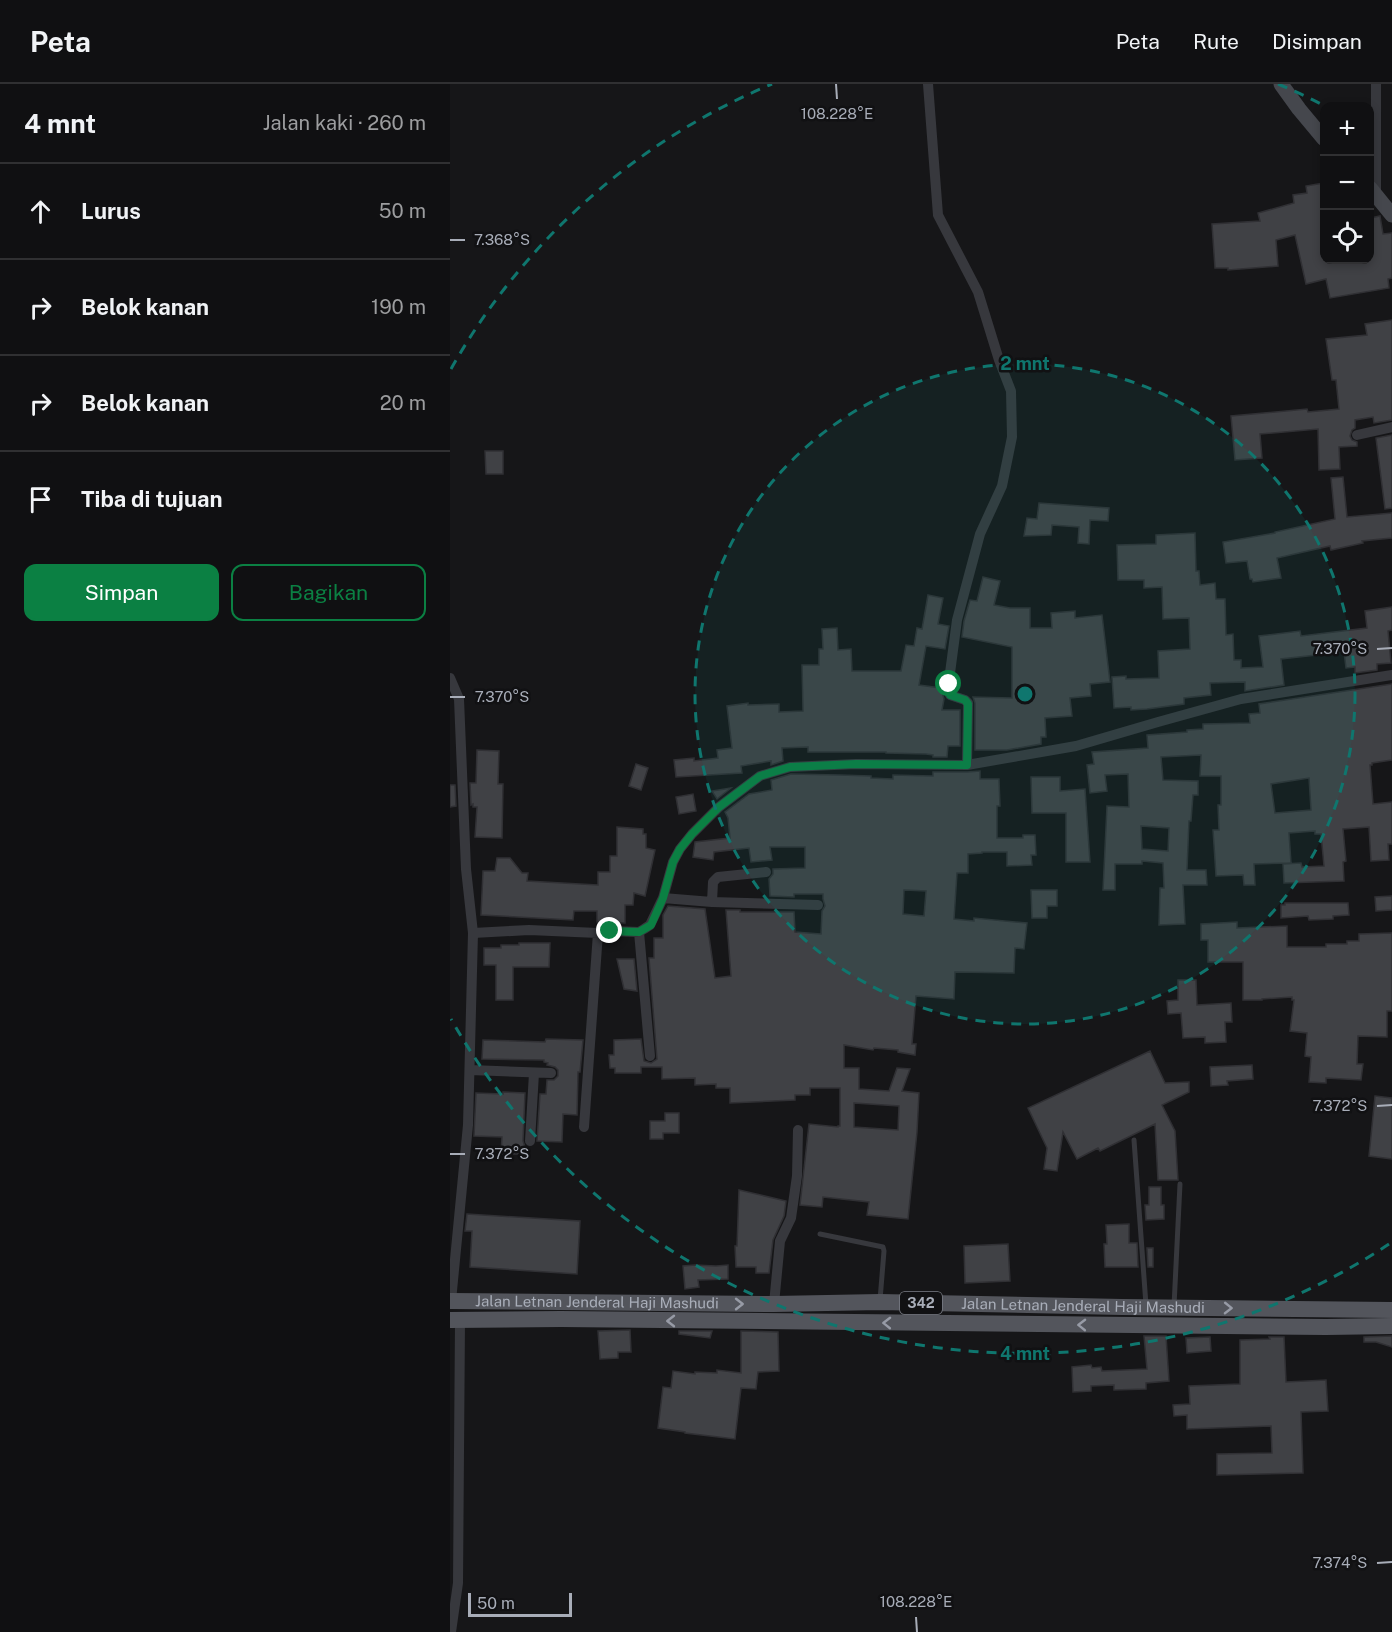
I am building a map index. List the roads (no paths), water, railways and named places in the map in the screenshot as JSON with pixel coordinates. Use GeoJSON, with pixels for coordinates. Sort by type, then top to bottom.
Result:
{"type":"FeatureCollection","features":[{"type":"Feature","properties":{"kind":"main road"},"geometry":{"type":"LineString","coordinates":[[1281,84],[1320,134]]}},
{"type":"Feature","properties":{"kind":"main road"},"geometry":{"type":"LineString","coordinates":[[1374,193],[1392,215]]}},
{"type":"Feature","properties":{"kind":"main road","name":"Jalan Letnan Jenderal Haji Mashudi"},"geometry":{"type":"LineString","coordinates":[[451,1301],[774,1304],[880,1302],[1122,1308],[1392,1310]]}},
{"type":"Feature","properties":{"kind":"main road"},"geometry":{"type":"LineString","coordinates":[[609,1303],[610,1320]]}},
{"type":"Feature","properties":{"kind":"main road"},"geometry":{"type":"LineString","coordinates":[[1122,1308],[1122,1325]]}},
{"type":"Feature","properties":{"kind":"main road"},"geometry":{"type":"LineString","coordinates":[[1326,1327],[1327,1310]]}},
{"type":"Feature","properties":{"kind":"main road","name":"Jalan Letnan Jenderal Haji Mashudi"},"geometry":{"type":"LineString","coordinates":[[455,1321],[543,1319],[1392,1326]]}},
{"type":"Feature","properties":{"kind":"street"},"geometry":{"type":"LineString","coordinates":[[928,84],[938,215],[978,292],[1011,391],[1012,438],[1002,486],[980,534],[957,620],[948,688],[950,695],[965,700],[968,704],[967,765]]}},
{"type":"Feature","properties":{"kind":"street"},"geometry":{"type":"LineString","coordinates":[[1374,156],[1376,84]]}},
{"type":"Feature","properties":{"kind":"street"},"geometry":{"type":"LineString","coordinates":[[1357,435],[1392,427]]}},
{"type":"Feature","properties":{"kind":"street"},"geometry":{"type":"LineString","coordinates":[[473,933],[529,930],[639,932],[651,925],[663,898],[673,862],[692,834],[719,807],[760,776],[790,767],[856,764],[967,765],[1076,746],[1241,699],[1392,675]]}},
{"type":"Feature","properties":{"kind":"street"},"geometry":{"type":"LineString","coordinates":[[450,678],[459,699],[466,869],[473,933],[468,1125],[451,1301]]}},
{"type":"Feature","properties":{"kind":"street"},"geometry":{"type":"LineString","coordinates":[[712,902],[713,882],[718,877],[766,872]]}},
{"type":"Feature","properties":{"kind":"street"},"geometry":{"type":"LineString","coordinates":[[663,898],[818,905]]}},
{"type":"Feature","properties":{"kind":"street"},"geometry":{"type":"LineString","coordinates":[[639,932],[650,1056]]}},
{"type":"Feature","properties":{"kind":"street"},"geometry":{"type":"LineString","coordinates":[[584,1127],[598,933]]}},
{"type":"Feature","properties":{"kind":"street"},"geometry":{"type":"LineString","coordinates":[[470,1070],[551,1074]]}},
{"type":"Feature","properties":{"kind":"street"},"geometry":{"type":"LineString","coordinates":[[530,1141],[534,1072]]}},
{"type":"Feature","properties":{"kind":"street"},"geometry":{"type":"LineString","coordinates":[[774,1304],[780,1241],[791,1218],[797,1176],[798,1130]]}},
{"type":"Feature","properties":{"kind":"street"},"geometry":{"type":"LineString","coordinates":[[451,1632],[458,1583],[455,1321]]}},
{"type":"Feature","properties":{"kind":"lane"},"geometry":{"type":"LineString","coordinates":[[1134,1140],[1146,1307]]}},
{"type":"Feature","properties":{"kind":"lane"},"geometry":{"type":"LineString","coordinates":[[1174,1308],[1180,1184]]}},
{"type":"Feature","properties":{"kind":"lane"},"geometry":{"type":"LineString","coordinates":[[820,1234],[883,1247],[880,1302]]}}]}
